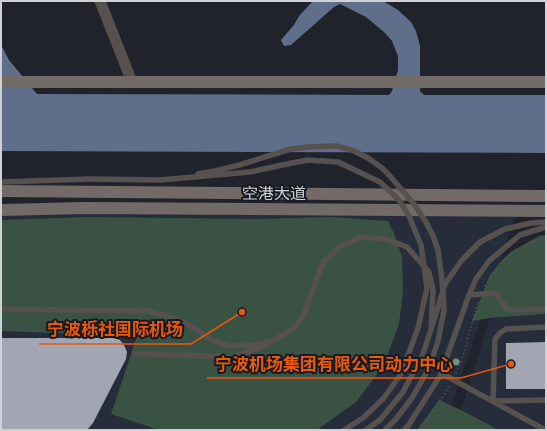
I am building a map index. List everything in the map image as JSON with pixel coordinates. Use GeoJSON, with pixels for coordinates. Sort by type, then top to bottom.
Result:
{"type":"FeatureCollection","features":[{"type":"Feature","properties":{"kind":"main road"},"geometry":{"type":"LineString","coordinates":[[1,82],[546,82]]}},
{"type":"Feature","properties":{"kind":"main road","name":"空港大道"},"geometry":{"type":"LineString","coordinates":[[1,191],[546,196]]}},
{"type":"Feature","properties":{"kind":"main road","name":"空港大道"},"geometry":{"type":"LineString","coordinates":[[1,210],[83,208],[546,212]]}},
{"type":"Feature","properties":{"kind":"street"},"geometry":{"type":"LineString","coordinates":[[100,1],[132,82]]}},
{"type":"Feature","properties":{"kind":"lane"},"geometry":{"type":"LineString","coordinates":[[160,180],[215,171],[291,149],[336,146],[352,150],[368,158],[389,175],[414,204],[433,236],[441,264],[444,310],[438,341],[429,368],[412,398],[385,430]]}},
{"type":"Feature","properties":{"kind":"lane"},"geometry":{"type":"LineString","coordinates":[[1,182],[89,179],[160,180],[250,172],[308,160],[338,162],[380,182],[399,200],[409,216],[421,245],[427,288],[418,328],[401,374],[378,404],[363,418],[344,430]]}},
{"type":"Feature","properties":{"kind":"lane"},"geometry":{"type":"LineString","coordinates":[[366,430],[380,420],[403,392],[423,354],[445,284],[462,260],[480,242],[505,229],[531,223],[546,222]]}},
{"type":"Feature","properties":{"kind":"lane"},"geometry":{"type":"LineString","coordinates":[[404,430],[441,373],[469,294],[476,279],[490,261],[520,235],[546,227]]}},
{"type":"Feature","properties":{"kind":"lane"},"geometry":{"type":"LineString","coordinates":[[135,354],[232,357],[262,347],[293,329],[304,315],[323,262],[339,247],[362,237],[386,239],[407,247],[428,272],[433,290],[431,329]]}},
{"type":"Feature","properties":{"kind":"lane"},"geometry":{"type":"LineString","coordinates":[[469,294],[495,294],[508,310],[546,309]]}},
{"type":"Feature","properties":{"kind":"lane"},"geometry":{"type":"LineString","coordinates":[[1,309],[148,311],[171,317],[189,325],[214,341],[230,346],[255,345],[274,340]]}},
{"type":"Feature","properties":{"kind":"lane"},"geometry":{"type":"LineString","coordinates":[[493,401],[495,339],[506,329],[546,328]]}},
{"type":"Feature","properties":{"kind":"lane"},"geometry":{"type":"LineString","coordinates":[[441,373],[545,430]]}},
{"type":"Feature","properties":{"kind":"lane"},"geometry":{"type":"LineString","coordinates":[[493,401],[546,400]]}},
{"type":"Feature","properties":{"kind":"path"},"geometry":{"type":"LineString","coordinates":[[419,430],[428,420],[453,380],[463,356],[481,294],[491,277],[511,254],[534,241],[546,238]]}},
{"type":"Feature","properties":{"kind":"shaded area"},"geometry":{"type":"Polygon","coordinates":[[[103,212],[516,215],[451,407],[439,430],[1,430],[1,216],[103,212]]]}},
{"type":"Feature","properties":{"kind":"shaded area"},"geometry":{"type":"Polygon","coordinates":[[[546,314],[546,430],[499,430],[461,410],[490,318],[546,314]]]}},
{"type":"Feature","properties":{"kind":"green space"},"geometry":{"type":"Polygon","coordinates":[[[87,217],[254,219],[333,217],[388,221],[394,233],[402,257],[403,292],[399,324],[384,365],[356,402],[317,430],[159,430],[111,414],[137,336],[1,331],[1,220],[87,217]]]}},
{"type":"Feature","properties":{"kind":"green space"},"geometry":{"type":"Polygon","coordinates":[[[546,235],[546,314],[490,318],[472,321],[490,275],[503,259],[512,251],[539,236],[546,235]]]}},
{"type":"Feature","properties":{"kind":"green space"},"geometry":{"type":"Polygon","coordinates":[[[439,400],[461,410],[499,430],[417,430],[439,400]]]}},
{"type":"Feature","properties":{"kind":"water"},"geometry":{"type":"Polygon","coordinates":[[[313,1],[383,1],[398,10],[411,22],[416,31],[420,46],[420,91],[424,95],[546,95],[546,153],[1,151],[1,45],[9,60],[37,94],[389,95],[392,91],[398,70],[398,56],[392,41],[366,17],[340,4],[334,7],[291,45],[284,46],[281,40],[294,25],[299,16],[313,1]]]}},
{"type":"Feature","properties":{"kind":"building"},"geometry":{"type":"Polygon","coordinates":[[[1,338],[114,338],[120,340],[127,352],[126,359],[93,423],[87,430],[1,430],[1,338]]]}},
{"type":"Feature","properties":{"kind":"building"},"geometry":{"type":"Polygon","coordinates":[[[546,342],[546,389],[506,389],[506,343],[546,342]]]}},
{"type":"Feature","properties":{"kind":"place","name":"宁波栎社国际机场"},"geometry":{"type":"Point","coordinates":[242,312]}},
{"type":"Feature","properties":{"kind":"place","name":"宁波机场集团有限公司动力中心"},"geometry":{"type":"Point","coordinates":[511,364]}}]}
